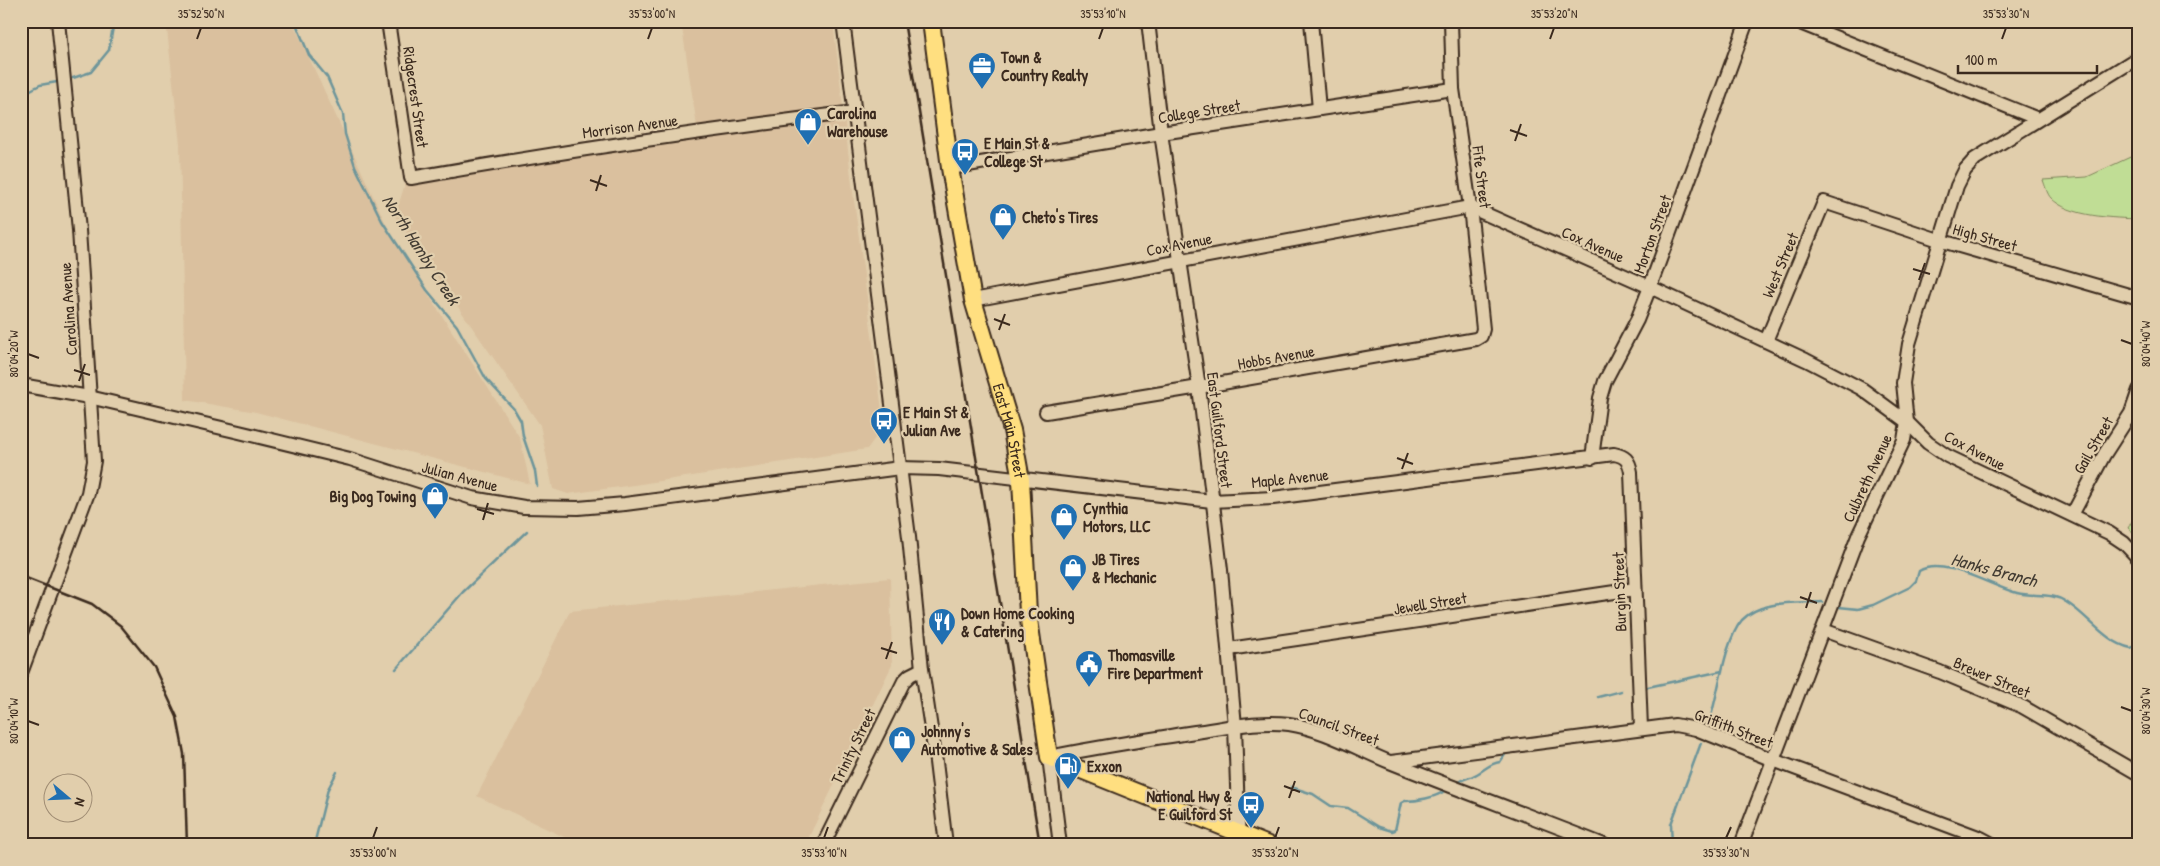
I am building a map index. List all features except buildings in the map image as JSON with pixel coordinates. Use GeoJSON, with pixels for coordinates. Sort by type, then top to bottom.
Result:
{"type":"FeatureCollection","features":[{"type":"Feature","properties":{"kind":"main road","name":"East Main Street"},"geometry":{"type":"LineString","coordinates":[[931,21],[950,168],[973,300],[1012,430],[1021,480],[1028,613],[1049,757]]}},
{"type":"Feature","properties":{"kind":"main road"},"geometry":{"type":"LineString","coordinates":[[1049,757],[1239,839],[1268,845]]}},
{"type":"Feature","properties":{"kind":"street","name":"Carolina Avenue"},"geometry":{"type":"LineString","coordinates":[[21,673],[88,493],[93,475],[94,461],[79,230],[58,21]]}},
{"type":"Feature","properties":{"kind":"street","name":"Ridgecrest Street"},"geometry":{"type":"LineString","coordinates":[[389,21],[411,178]]}},
{"type":"Feature","properties":{"kind":"street"},"geometry":{"type":"LineString","coordinates":[[843,21],[913,572],[922,669],[946,845]]}},
{"type":"Feature","properties":{"kind":"street","name":"East Guilford Street"},"geometry":{"type":"LineString","coordinates":[[1148,21],[1161,133],[1199,387],[1229,649],[1235,726],[1239,839]]}},
{"type":"Feature","properties":{"kind":"street"},"geometry":{"type":"LineString","coordinates":[[1311,21],[1319,109]]}},
{"type":"Feature","properties":{"kind":"street","name":"Fife Street"},"geometry":{"type":"LineString","coordinates":[[1451,21],[1453,90],[1470,207],[1483,329],[1481,336]]}},
{"type":"Feature","properties":{"kind":"street","name":"Morton Street"},"geometry":{"type":"LineString","coordinates":[[1592,458],[1600,398],[1605,381],[1637,320],[1747,21]]}},
{"type":"Feature","properties":{"kind":"street"},"geometry":{"type":"LineString","coordinates":[[1795,21],[2038,119]]}},
{"type":"Feature","properties":{"kind":"street","name":"Culbreth Avenue"},"geometry":{"type":"LineString","coordinates":[[1741,845],[1858,536],[1904,440],[1907,422],[1903,383],[1909,344],[1942,241],[1957,186],[1975,159],[2139,57]]}},
{"type":"Feature","properties":{"kind":"street","name":"College Street"},"geometry":{"type":"LineString","coordinates":[[950,168],[1161,133],[1453,90]]}},
{"type":"Feature","properties":{"kind":"street","name":"Morrison Avenue"},"geometry":{"type":"LineString","coordinates":[[411,178],[736,126],[855,112]]}},
{"type":"Feature","properties":{"kind":"street","name":"High Street"},"geometry":{"type":"LineString","coordinates":[[1824,202],[1942,241],[2139,298]]}},
{"type":"Feature","properties":{"kind":"street","name":"West Street"},"geometry":{"type":"LineString","coordinates":[[1766,341],[1824,202]]}},
{"type":"Feature","properties":{"kind":"street","name":"Cox Avenue"},"geometry":{"type":"LineString","coordinates":[[973,300],[1470,207],[1650,287],[1862,388],[1907,422],[1928,443],[1947,456],[2109,533],[2124,543],[2139,559]]}},
{"type":"Feature","properties":{"kind":"street","name":"Hobbs Avenue"},"geometry":{"type":"LineString","coordinates":[[1046,412],[1476,339],[1481,336]]}},
{"type":"Feature","properties":{"kind":"street","name":"Julian Avenue"},"geometry":{"type":"LineString","coordinates":[[21,385],[89,397],[350,460],[472,498],[524,507],[578,508],[625,504],[900,468]]}},
{"type":"Feature","properties":{"kind":"street","name":"Gail Street"},"geometry":{"type":"LineString","coordinates":[[2072,515],[2104,455],[2135,414],[2139,390]]}},
{"type":"Feature","properties":{"kind":"street","name":"Maple Avenue"},"geometry":{"type":"LineString","coordinates":[[900,468],[939,469],[1212,501],[1273,498],[1614,454],[1624,456]]}},
{"type":"Feature","properties":{"kind":"street","name":"Burgin Street"},"geometry":{"type":"LineString","coordinates":[[1624,456],[1630,463],[1631,472],[1641,728]]}},
{"type":"Feature","properties":{"kind":"street","name":"Jewell Street"},"geometry":{"type":"LineString","coordinates":[[1229,649],[1636,589]]}},
{"type":"Feature","properties":{"kind":"street","name":"Brewer Street"},"geometry":{"type":"LineString","coordinates":[[1822,630],[1940,672],[2023,707],[2139,774]]}},
{"type":"Feature","properties":{"kind":"street","name":"Trinity Street"},"geometry":{"type":"LineString","coordinates":[[823,845],[904,681],[910,675],[922,669]]}},
{"type":"Feature","properties":{"kind":"street","name":"Council Street"},"geometry":{"type":"LineString","coordinates":[[1049,757],[1235,726],[1288,724],[1309,729],[1604,845]]}},
{"type":"Feature","properties":{"kind":"street","name":"Griffith Street"},"geometry":{"type":"LineString","coordinates":[[1390,762],[1675,725],[1696,728],[1773,760],[1972,834],[1994,845]]}},
{"type":"Feature","properties":{"kind":"street","name":"East Main Street"},"geometry":{"type":"LineString","coordinates":[[1049,757],[1060,845]]}},
{"type":"Feature","properties":{"kind":"shaded area"},"geometry":{"type":"Polygon","coordinates":[[[166,21],[292,21],[393,239],[520,438],[530,484],[256,412],[185,400],[180,144],[166,21]]]}},
{"type":"Feature","properties":{"kind":"shaded area"},"geometry":{"type":"Polygon","coordinates":[[[681,21],[833,21],[852,185],[884,426],[867,449],[568,494],[553,489],[540,425],[395,216],[405,184],[699,140],[681,21]]]}},
{"type":"Feature","properties":{"kind":"shaded area"},"geometry":{"type":"Polygon","coordinates":[[[890,578],[892,665],[805,845],[581,845],[477,796],[570,611],[890,578]]]}},
{"type":"Feature","properties":{"kind":"green space"},"geometry":{"type":"Polygon","coordinates":[[[2139,153],[2139,219],[2080,213],[2059,204],[2047,192],[2043,180],[2087,177],[2139,153]]]}},
{"type":"Feature","properties":{"kind":"green space"},"geometry":{"type":"Polygon","coordinates":[[[2139,509],[2139,537],[2128,528],[2139,509]]]}},
{"type":"Feature","properties":{"kind":"waterway"},"geometry":{"type":"LineString","coordinates":[[73,78],[91,72],[109,50],[114,21]]}},
{"type":"Feature","properties":{"kind":"waterway","name":"North Hamby Creek"},"geometry":{"type":"LineString","coordinates":[[295,21],[309,55],[327,77],[343,114],[345,134],[355,166],[382,221],[427,290],[457,326],[486,379],[514,409],[521,421],[523,436],[535,471],[537,486]]}},
{"type":"Feature","properties":{"kind":"waterway"},"geometry":{"type":"LineString","coordinates":[[21,95],[40,85],[57,82]]}},
{"type":"Feature","properties":{"kind":"waterway","name":"North Hamby Creek"},"geometry":{"type":"LineString","coordinates":[[396,669],[463,592],[527,531]]}},
{"type":"Feature","properties":{"kind":"waterway","name":"Hanks Branch"},"geometry":{"type":"LineString","coordinates":[[1839,607],[1858,609],[1873,605],[1910,587],[1916,581],[1919,571],[1929,567],[1941,567],[1968,574],[2017,593],[2061,599],[2121,645],[2131,648],[2139,644]]}},
{"type":"Feature","properties":{"kind":"waterway","name":"Hanks Branch"},"geometry":{"type":"LineString","coordinates":[[1708,726],[1730,641],[1742,620],[1758,609],[1775,604],[1822,602]]}},
{"type":"Feature","properties":{"kind":"waterway"},"geometry":{"type":"LineString","coordinates":[[1648,687],[1722,671]]}},
{"type":"Feature","properties":{"kind":"waterway"},"geometry":{"type":"LineString","coordinates":[[1598,697],[1621,691]]}},
{"type":"Feature","properties":{"kind":"waterway","name":"Hanks Branch"},"geometry":{"type":"LineString","coordinates":[[1672,845],[1671,824],[1701,743]]}},
{"type":"Feature","properties":{"kind":"waterway"},"geometry":{"type":"LineString","coordinates":[[1457,783],[1500,762],[1506,753]]}},
{"type":"Feature","properties":{"kind":"waterway","name":"North Hamby Creek"},"geometry":{"type":"LineString","coordinates":[[314,845],[328,789],[337,772]]}},
{"type":"Feature","properties":{"kind":"waterway"},"geometry":{"type":"LineString","coordinates":[[1291,787],[1313,794],[1331,806],[1348,808],[1379,827],[1392,831],[1395,830],[1401,803],[1431,797],[1446,790]]}},
{"type":"Feature","properties":{"kind":"railway"},"geometry":{"type":"LineString","coordinates":[[904,21],[1040,845]]}},
{"type":"Feature","properties":{"kind":"railway"},"geometry":{"type":"LineString","coordinates":[[21,576],[92,604],[121,626],[154,667],[177,717],[184,754],[187,845]]}},
{"type":"Feature","properties":{"kind":"place","name":"Town & Country Realty"},"geometry":{"type":"Point","coordinates":[982,90]}},
{"type":"Feature","properties":{"kind":"place","name":"Carolina Warehouse"},"geometry":{"type":"Point","coordinates":[808,146]}},
{"type":"Feature","properties":{"kind":"place","name":"E Main St & College St"},"geometry":{"type":"Point","coordinates":[965,176]}},
{"type":"Feature","properties":{"kind":"place","name":"Cheto's Tires"},"geometry":{"type":"Point","coordinates":[1003,241]}},
{"type":"Feature","properties":{"kind":"place","name":"E Main St & Julian Ave"},"geometry":{"type":"Point","coordinates":[884,445]}},
{"type":"Feature","properties":{"kind":"place","name":"Big Dog Towing"},"geometry":{"type":"Point","coordinates":[435,520]}},
{"type":"Feature","properties":{"kind":"place","name":"Cynthia Motors, LLC"},"geometry":{"type":"Point","coordinates":[1064,541]}},
{"type":"Feature","properties":{"kind":"place","name":"JB Tires & Mechanic"},"geometry":{"type":"Point","coordinates":[1073,592]}},
{"type":"Feature","properties":{"kind":"place","name":"Down Home Cooking & Catering"},"geometry":{"type":"Point","coordinates":[942,646]}},
{"type":"Feature","properties":{"kind":"place","name":"Thomasville Fire Department"},"geometry":{"type":"Point","coordinates":[1089,688]}},
{"type":"Feature","properties":{"kind":"place","name":"Johnny's Automotive & Sales"},"geometry":{"type":"Point","coordinates":[902,764]}},
{"type":"Feature","properties":{"kind":"place","name":"Exxon"},"geometry":{"type":"Point","coordinates":[1068,790]}},
{"type":"Feature","properties":{"kind":"place","name":"National Hwy & E Guilford St"},"geometry":{"type":"Point","coordinates":[1251,829]}}]}
